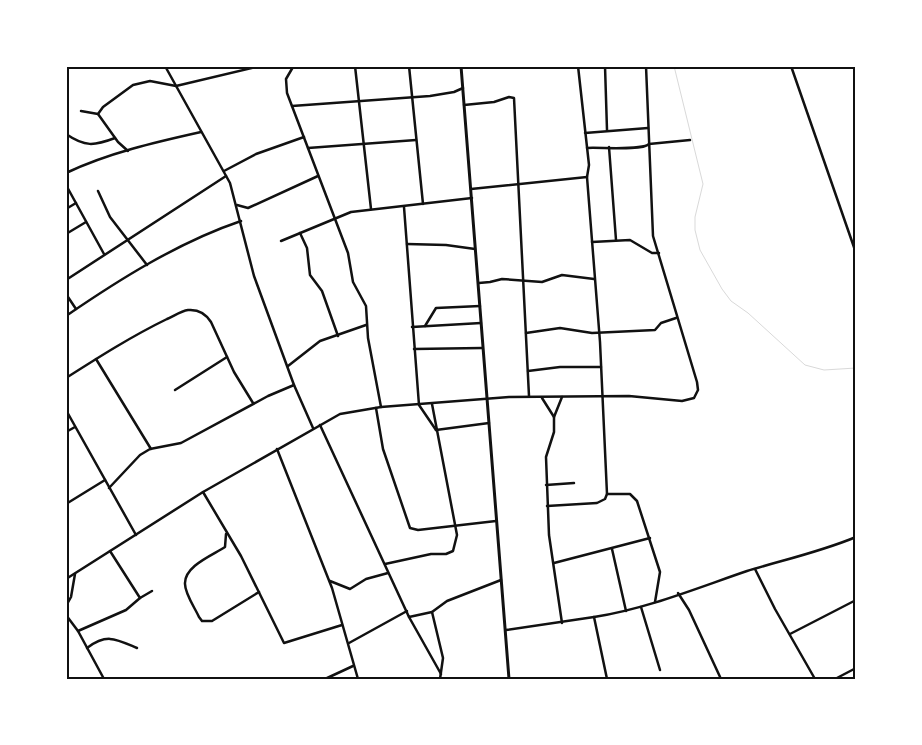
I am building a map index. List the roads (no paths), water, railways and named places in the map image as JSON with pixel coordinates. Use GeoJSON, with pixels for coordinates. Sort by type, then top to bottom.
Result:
{"type":"FeatureCollection","features":[{"type":"Feature","properties":{"kind":"street"},"geometry":{"type":"LineString","coordinates":[[165,66],[224,171],[237,205],[254,276],[294,385],[313,428]]}},
{"type":"Feature","properties":{"kind":"street"},"geometry":{"type":"LineString","coordinates":[[98,114],[103,107],[133,85],[150,80],[176,86],[242,68],[260,66]]}},
{"type":"Feature","properties":{"kind":"street"},"geometry":{"type":"LineString","coordinates":[[293,66],[286,83],[292,106],[348,253],[353,282],[366,306],[366,325],[381,407]]}},
{"type":"Feature","properties":{"kind":"street"},"geometry":{"type":"LineString","coordinates":[[355,66],[362,144],[371,209]]}},
{"type":"Feature","properties":{"kind":"street"},"geometry":{"type":"LineString","coordinates":[[409,66],[423,204]]}},
{"type":"Feature","properties":{"kind":"street"},"geometry":{"type":"LineString","coordinates":[[461,66],[509,679]]}},
{"type":"Feature","properties":{"kind":"street"},"geometry":{"type":"LineString","coordinates":[[547,506],[603,501],[607,494],[599,333],[587,177],[589,165],[578,66]]}},
{"type":"Feature","properties":{"kind":"street"},"geometry":{"type":"LineString","coordinates":[[605,66],[607,130]]}},
{"type":"Feature","properties":{"kind":"street"},"geometry":{"type":"LineString","coordinates":[[66,579],[203,492],[340,414],[381,407],[529,396],[542,398],[602,396],[682,401],[694,398],[698,390],[697,382],[676,318],[654,236],[646,66]]}},
{"type":"Feature","properties":{"kind":"street"},"geometry":{"type":"LineString","coordinates":[[791,66],[856,253]]}},
{"type":"Feature","properties":{"kind":"street"},"geometry":{"type":"LineString","coordinates":[[292,106],[430,96],[454,92],[463,88]]}},
{"type":"Feature","properties":{"kind":"street"},"geometry":{"type":"LineString","coordinates":[[464,105],[494,102],[509,97],[514,98],[529,396]]}},
{"type":"Feature","properties":{"kind":"street"},"geometry":{"type":"LineString","coordinates":[[81,110],[98,114],[115,138],[128,151]]}},
{"type":"Feature","properties":{"kind":"street"},"geometry":{"type":"LineString","coordinates":[[585,133],[648,128]]}},
{"type":"Feature","properties":{"kind":"street"},"geometry":{"type":"LineString","coordinates":[[66,173],[128,151],[201,132]]}},
{"type":"Feature","properties":{"kind":"street"},"geometry":{"type":"LineString","coordinates":[[66,134],[81,142],[95,145],[115,138]]}},
{"type":"Feature","properties":{"kind":"street"},"geometry":{"type":"LineString","coordinates":[[224,171],[256,154],[304,137]]}},
{"type":"Feature","properties":{"kind":"street"},"geometry":{"type":"LineString","coordinates":[[308,148],[416,140]]}},
{"type":"Feature","properties":{"kind":"street"},"geometry":{"type":"LineString","coordinates":[[586,148],[629,148],[690,140]]}},
{"type":"Feature","properties":{"kind":"street"},"geometry":{"type":"LineString","coordinates":[[609,147],[616,240]]}},
{"type":"Feature","properties":{"kind":"street"},"geometry":{"type":"LineString","coordinates":[[66,280],[104,254],[129,240],[146,226],[203,193],[226,176]]}},
{"type":"Feature","properties":{"kind":"street"},"geometry":{"type":"LineString","coordinates":[[237,205],[248,208],[318,176]]}},
{"type":"Feature","properties":{"kind":"street"},"geometry":{"type":"LineString","coordinates":[[471,189],[587,177]]}},
{"type":"Feature","properties":{"kind":"street"},"geometry":{"type":"LineString","coordinates":[[66,185],[104,254]]}},
{"type":"Feature","properties":{"kind":"street"},"geometry":{"type":"LineString","coordinates":[[98,191],[110,217],[148,265]]}},
{"type":"Feature","properties":{"kind":"street"},"geometry":{"type":"LineString","coordinates":[[282,241],[320,226],[335,217],[371,209],[404,207],[472,198]]}},
{"type":"Feature","properties":{"kind":"street"},"geometry":{"type":"LineString","coordinates":[[66,209],[76,204]]}},
{"type":"Feature","properties":{"kind":"street"},"geometry":{"type":"LineString","coordinates":[[404,207],[419,405],[436,430]]}},
{"type":"Feature","properties":{"kind":"street"},"geometry":{"type":"LineString","coordinates":[[66,316],[148,265],[211,231],[241,221]]}},
{"type":"Feature","properties":{"kind":"street"},"geometry":{"type":"LineString","coordinates":[[66,234],[86,222]]}},
{"type":"Feature","properties":{"kind":"street"},"geometry":{"type":"LineString","coordinates":[[300,233],[307,248],[310,275],[322,291],[338,336]]}},
{"type":"Feature","properties":{"kind":"street"},"geometry":{"type":"LineString","coordinates":[[592,242],[636,241],[652,253],[659,253]]}},
{"type":"Feature","properties":{"kind":"street"},"geometry":{"type":"LineString","coordinates":[[407,244],[446,244],[476,249]]}},
{"type":"Feature","properties":{"kind":"street"},"geometry":{"type":"LineString","coordinates":[[479,283],[502,278],[545,282],[562,275],[594,279]]}},
{"type":"Feature","properties":{"kind":"street"},"geometry":{"type":"LineString","coordinates":[[66,294],[76,310]]}},
{"type":"Feature","properties":{"kind":"street"},"geometry":{"type":"LineString","coordinates":[[425,326],[436,308],[480,306]]}},
{"type":"Feature","properties":{"kind":"street"},"geometry":{"type":"LineString","coordinates":[[66,378],[158,324],[186,310],[193,310],[206,315],[253,404]]}},
{"type":"Feature","properties":{"kind":"street"},"geometry":{"type":"LineString","coordinates":[[526,332],[560,328],[599,333],[655,330],[661,323],[676,318]]}},
{"type":"Feature","properties":{"kind":"street"},"geometry":{"type":"LineString","coordinates":[[412,327],[481,323]]}},
{"type":"Feature","properties":{"kind":"street"},"geometry":{"type":"LineString","coordinates":[[288,366],[320,341],[366,325]]}},
{"type":"Feature","properties":{"kind":"street"},"geometry":{"type":"LineString","coordinates":[[414,349],[482,348]]}},
{"type":"Feature","properties":{"kind":"street"},"geometry":{"type":"LineString","coordinates":[[175,390],[227,357]]}},
{"type":"Feature","properties":{"kind":"street"},"geometry":{"type":"LineString","coordinates":[[96,359],[152,449]]}},
{"type":"Feature","properties":{"kind":"street"},"geometry":{"type":"LineString","coordinates":[[528,371],[560,367],[601,367]]}},
{"type":"Feature","properties":{"kind":"street"},"geometry":{"type":"LineString","coordinates":[[109,488],[140,455],[152,449],[182,443],[253,404],[294,385]]}},
{"type":"Feature","properties":{"kind":"street"},"geometry":{"type":"LineString","coordinates":[[562,397],[554,417],[554,432],[547,450],[546,485],[548,535],[562,622]]}},
{"type":"Feature","properties":{"kind":"street"},"geometry":{"type":"LineString","coordinates":[[542,398],[554,417]]}},
{"type":"Feature","properties":{"kind":"street"},"geometry":{"type":"LineString","coordinates":[[385,564],[453,551],[457,535],[432,404]]}},
{"type":"Feature","properties":{"kind":"street"},"geometry":{"type":"LineString","coordinates":[[376,408],[383,448],[410,528],[418,530],[496,521]]}},
{"type":"Feature","properties":{"kind":"street"},"geometry":{"type":"LineString","coordinates":[[66,410],[136,534]]}},
{"type":"Feature","properties":{"kind":"street"},"geometry":{"type":"LineString","coordinates":[[436,430],[490,423]]}},
{"type":"Feature","properties":{"kind":"street"},"geometry":{"type":"LineString","coordinates":[[320,425],[409,617],[441,674]]}},
{"type":"Feature","properties":{"kind":"street"},"geometry":{"type":"LineString","coordinates":[[66,432],[75,427]]}},
{"type":"Feature","properties":{"kind":"street"},"geometry":{"type":"LineString","coordinates":[[278,449],[329,580],[358,679]]}},
{"type":"Feature","properties":{"kind":"street"},"geometry":{"type":"LineString","coordinates":[[66,504],[105,480]]}},
{"type":"Feature","properties":{"kind":"street"},"geometry":{"type":"LineString","coordinates":[[546,485],[574,483]]}},
{"type":"Feature","properties":{"kind":"street"},"geometry":{"type":"LineString","coordinates":[[203,492],[260,592],[286,644],[342,625]]}},
{"type":"Feature","properties":{"kind":"street"},"geometry":{"type":"LineString","coordinates":[[607,494],[630,494],[634,496],[650,538],[660,572],[655,602]]}},
{"type":"Feature","properties":{"kind":"street"},"geometry":{"type":"LineString","coordinates":[[226,532],[225,547],[198,564],[186,578],[185,584],[199,617],[202,621],[212,621],[260,592]]}},
{"type":"Feature","properties":{"kind":"street"},"geometry":{"type":"LineString","coordinates":[[506,630],[626,611],[755,569],[808,555],[856,537]]}},
{"type":"Feature","properties":{"kind":"street"},"geometry":{"type":"LineString","coordinates":[[554,563],[650,538]]}},
{"type":"Feature","properties":{"kind":"street"},"geometry":{"type":"LineString","coordinates":[[612,549],[626,611]]}},
{"type":"Feature","properties":{"kind":"street"},"geometry":{"type":"LineString","coordinates":[[110,551],[140,598]]}},
{"type":"Feature","properties":{"kind":"street"},"geometry":{"type":"LineString","coordinates":[[755,569],[814,679]]}},
{"type":"Feature","properties":{"kind":"street"},"geometry":{"type":"LineString","coordinates":[[66,606],[71,597],[75,573]]}},
{"type":"Feature","properties":{"kind":"street"},"geometry":{"type":"LineString","coordinates":[[329,580],[350,589],[366,579],[388,573]]}},
{"type":"Feature","properties":{"kind":"street"},"geometry":{"type":"LineString","coordinates":[[409,617],[432,612],[447,601],[502,580]]}},
{"type":"Feature","properties":{"kind":"street"},"geometry":{"type":"LineString","coordinates":[[78,631],[126,610],[152,591]]}},
{"type":"Feature","properties":{"kind":"street"},"geometry":{"type":"LineString","coordinates":[[678,594],[693,619],[720,679]]}},
{"type":"Feature","properties":{"kind":"street"},"geometry":{"type":"LineString","coordinates":[[790,634],[856,600]]}},
{"type":"Feature","properties":{"kind":"street"},"geometry":{"type":"LineString","coordinates":[[641,606],[660,670]]}},
{"type":"Feature","properties":{"kind":"street"},"geometry":{"type":"LineString","coordinates":[[349,643],[407,612]]}},
{"type":"Feature","properties":{"kind":"street"},"geometry":{"type":"LineString","coordinates":[[432,612],[443,658],[440,679]]}},
{"type":"Feature","properties":{"kind":"street"},"geometry":{"type":"LineString","coordinates":[[66,615],[78,631],[104,679]]}},
{"type":"Feature","properties":{"kind":"street"},"geometry":{"type":"LineString","coordinates":[[594,617],[606,679]]}},
{"type":"Feature","properties":{"kind":"street"},"geometry":{"type":"LineString","coordinates":[[87,648],[100,638],[116,639],[137,648]]}},
{"type":"Feature","properties":{"kind":"street"},"geometry":{"type":"LineString","coordinates":[[325,679],[354,666]]}},
{"type":"Feature","properties":{"kind":"street"},"geometry":{"type":"LineString","coordinates":[[836,679],[856,668]]}},
{"type":"Feature","properties":{"kind":"waterway"},"geometry":{"type":"LineString","coordinates":[[674,66],[703,184],[695,217],[695,230],[700,250],[722,289],[731,301],[748,313],[805,365],[824,370],[856,368]]}}]}
